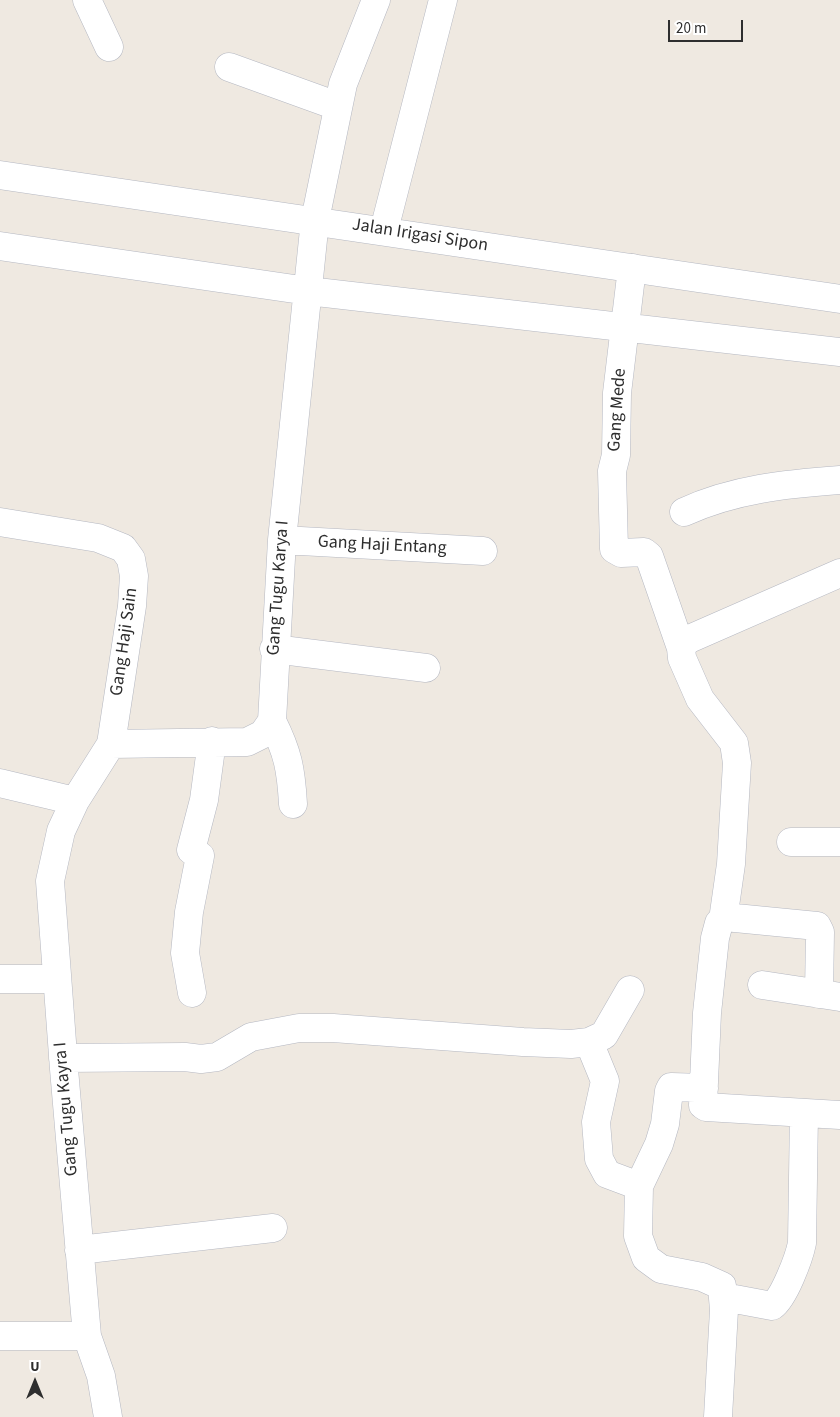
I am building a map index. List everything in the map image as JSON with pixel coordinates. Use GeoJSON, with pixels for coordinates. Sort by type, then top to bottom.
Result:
{"type":"FeatureCollection","features":[{"type":"Feature","properties":{"kind":"street"},"geometry":{"type":"LineString","coordinates":[[87,0],[109,47]]}},
{"type":"Feature","properties":{"kind":"street","name":"Gang Tugu Karya I"},"geometry":{"type":"LineString","coordinates":[[272,721],[274,704],[274,649],[282,540],[314,226],[343,84],[376,0]]}},
{"type":"Feature","properties":{"kind":"street"},"geometry":{"type":"LineString","coordinates":[[384,230],[443,0]]}},
{"type":"Feature","properties":{"kind":"street"},"geometry":{"type":"LineString","coordinates":[[229,67],[337,106]]}},
{"type":"Feature","properties":{"kind":"street","name":"Jalan Irigasi Sipon"},"geometry":{"type":"LineString","coordinates":[[0,175],[314,226],[384,230],[631,276],[840,299]]}},
{"type":"Feature","properties":{"kind":"street"},"geometry":{"type":"LineString","coordinates":[[0,246],[308,285],[626,321],[840,352]]}},
{"type":"Feature","properties":{"kind":"street","name":"Gang Mede"},"geometry":{"type":"LineString","coordinates":[[631,276],[617,393],[616,455],[612,471],[614,549],[616,552],[637,550],[644,552],[648,556],[681,648]]}},
{"type":"Feature","properties":{"kind":"street"},"geometry":{"type":"LineString","coordinates":[[684,512],[706,502],[744,492],[791,484],[840,480]]}},
{"type":"Feature","properties":{"kind":"street","name":"Gang Haji Sain"},"geometry":{"type":"LineString","coordinates":[[0,522],[98,538],[123,548],[131,559],[134,576],[132,606],[111,744]]}},
{"type":"Feature","properties":{"kind":"street","name":"Gang Haji Entang"},"geometry":{"type":"LineString","coordinates":[[282,540],[483,551]]}},
{"type":"Feature","properties":{"kind":"street"},"geometry":{"type":"LineString","coordinates":[[725,917],[731,864],[737,763],[734,743],[700,699],[682,658],[681,648],[687,640],[840,573]]}},
{"type":"Feature","properties":{"kind":"street"},"geometry":{"type":"LineString","coordinates":[[274,649],[426,668]]}},
{"type":"Feature","properties":{"kind":"street"},"geometry":{"type":"LineString","coordinates":[[0,782],[75,801],[111,744],[212,741],[246,742],[263,734],[272,721],[286,749],[291,772],[293,804]]}},
{"type":"Feature","properties":{"kind":"street"},"geometry":{"type":"LineString","coordinates":[[192,993],[186,953],[189,912],[200,856],[191,850],[204,800],[212,741]]}},
{"type":"Feature","properties":{"kind":"street","name":"Gang Tugu Kayra I"},"geometry":{"type":"LineString","coordinates":[[75,801],[61,831],[50,881],[78,1250],[87,1336],[101,1376],[108,1417]]}},
{"type":"Feature","properties":{"kind":"street"},"geometry":{"type":"LineString","coordinates":[[791,842],[840,842]]}},
{"type":"Feature","properties":{"kind":"street"},"geometry":{"type":"LineString","coordinates":[[725,917],[817,926],[820,932],[830,995],[762,985]]}},
{"type":"Feature","properties":{"kind":"street"},"geometry":{"type":"LineString","coordinates":[[725,917],[719,923],[715,938],[707,1013],[703,1101],[706,1107],[840,1115]]}},
{"type":"Feature","properties":{"kind":"street"},"geometry":{"type":"LineString","coordinates":[[0,979],[57,979]]}},
{"type":"Feature","properties":{"kind":"street"},"geometry":{"type":"LineString","coordinates":[[63,1058],[209,1058],[225,1053],[251,1037],[298,1028],[333,1028],[524,1042],[571,1044],[589,1042],[604,1035],[630,990]]}},
{"type":"Feature","properties":{"kind":"street"},"geometry":{"type":"LineString","coordinates":[[589,1042],[605,1081],[596,1122],[599,1159],[607,1174],[640,1186]]}},
{"type":"Feature","properties":{"kind":"street"},"geometry":{"type":"LineString","coordinates":[[704,1088],[671,1087],[666,1124],[659,1144],[643,1174],[640,1186],[638,1236],[646,1258],[661,1269],[702,1277],[722,1286],[724,1297],[718,1417]]}},
{"type":"Feature","properties":{"kind":"street"},"geometry":{"type":"LineString","coordinates":[[724,1297],[772,1306],[778,1300],[791,1273],[802,1243],[804,1113]]}},
{"type":"Feature","properties":{"kind":"street"},"geometry":{"type":"LineString","coordinates":[[78,1250],[272,1228]]}},
{"type":"Feature","properties":{"kind":"street"},"geometry":{"type":"LineString","coordinates":[[0,1336],[87,1336]]}}]}
